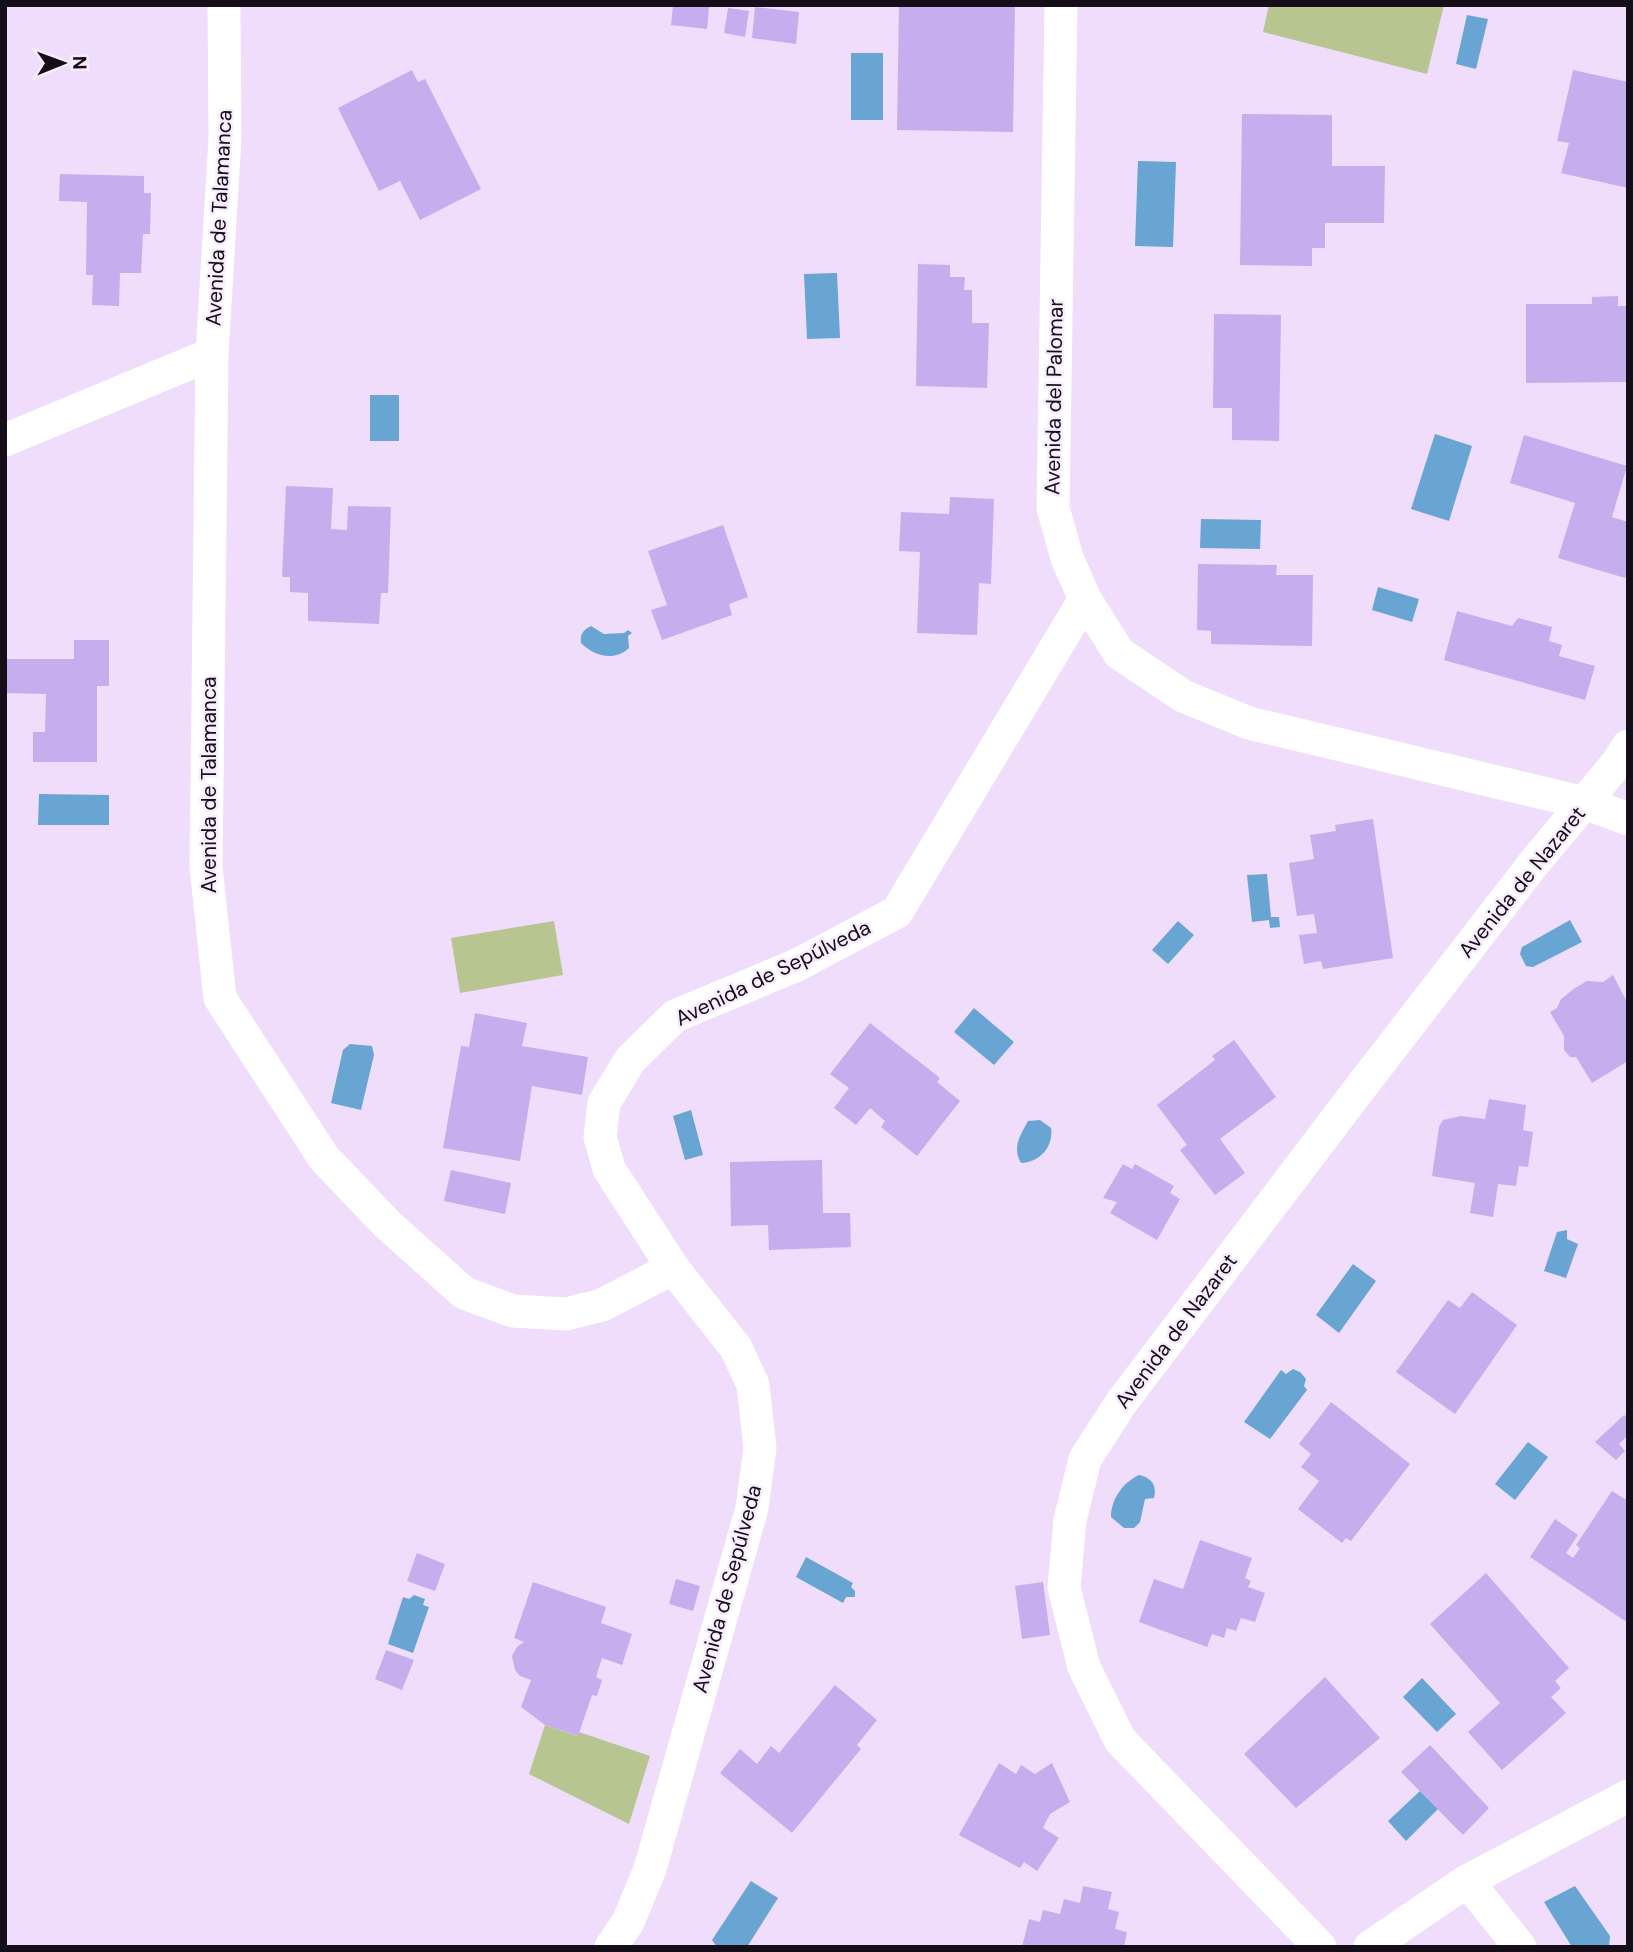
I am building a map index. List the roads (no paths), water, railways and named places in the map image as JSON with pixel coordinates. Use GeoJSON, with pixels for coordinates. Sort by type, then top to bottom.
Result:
{"type":"FeatureCollection","features":[{"type":"Feature","properties":{"kind":"street","name":"Avenida de Talamanca"},"geometry":{"type":"LineString","coordinates":[[224,5],[225,138],[212,354],[206,867],[220,998],[324,1158],[387,1224],[464,1293],[513,1311],[566,1314],[602,1305],[673,1268]]}},
{"type":"Feature","properties":{"kind":"street","name":"Avenida del Palomar"},"geometry":{"type":"LineString","coordinates":[[1061,5],[1053,508],[1067,558],[1085,598],[1119,653],[1183,696],[1249,723],[1585,803],[1628,819]]}},
{"type":"Feature","properties":{"kind":"street"},"geometry":{"type":"LineString","coordinates":[[5,440],[212,354]]}},
{"type":"Feature","properties":{"kind":"street","name":"Avenida de Sepúlveda"},"geometry":{"type":"LineString","coordinates":[[611,1947],[628,1922],[650,1868],[752,1507],[760,1448],[753,1385],[736,1348],[673,1268],[609,1169],[600,1137],[604,1102],[631,1060],[675,1016],[797,965],[897,912],[1085,598]]}},
{"type":"Feature","properties":{"kind":"street","name":"Avenida de Nazaret"},"geometry":{"type":"LineString","coordinates":[[1320,1947],[1120,1740],[1084,1667],[1064,1588],[1069,1520],[1085,1459],[1121,1403],[1534,863],[1585,803],[1628,746]]}},
{"type":"Feature","properties":{"kind":"street"},"geometry":{"type":"LineString","coordinates":[[1370,1947],[1467,1881],[1628,1796]]}},
{"type":"Feature","properties":{"kind":"street"},"geometry":{"type":"LineString","coordinates":[[1467,1881],[1520,1947]]}},
{"type":"Feature","properties":{"kind":"water"},"geometry":{"type":"Polygon","coordinates":[[[1467,15],[1488,19],[1476,69],[1456,64],[1467,15]]]}},
{"type":"Feature","properties":{"kind":"water"},"geometry":{"type":"Polygon","coordinates":[[[851,53],[883,53],[883,120],[851,120],[851,53]]]}},
{"type":"Feature","properties":{"kind":"water"},"geometry":{"type":"Polygon","coordinates":[[[1138,161],[1176,162],[1173,247],[1135,246],[1138,161]]]}},
{"type":"Feature","properties":{"kind":"water"},"geometry":{"type":"Polygon","coordinates":[[[837,273],[840,338],[807,339],[804,274],[837,273]]]}},
{"type":"Feature","properties":{"kind":"water"},"geometry":{"type":"Polygon","coordinates":[[[370,395],[399,395],[399,441],[370,441],[370,395]]]}},
{"type":"Feature","properties":{"kind":"water"},"geometry":{"type":"Polygon","coordinates":[[[1435,434],[1472,446],[1449,521],[1411,509],[1435,434]]]}},
{"type":"Feature","properties":{"kind":"water"},"geometry":{"type":"Polygon","coordinates":[[[1201,519],[1261,520],[1260,549],[1200,548],[1201,519]]]}},
{"type":"Feature","properties":{"kind":"water"},"geometry":{"type":"Polygon","coordinates":[[[1378,587],[1419,599],[1412,622],[1372,610],[1378,587]]]}},
{"type":"Feature","properties":{"kind":"water"},"geometry":{"type":"Polygon","coordinates":[[[591,626],[604,634],[624,633],[628,630],[632,633],[628,636],[629,648],[611,656],[592,651],[581,643],[583,633],[591,626]]]}},
{"type":"Feature","properties":{"kind":"water"},"geometry":{"type":"Polygon","coordinates":[[[39,794],[109,795],[109,825],[38,825],[39,794]]]}},
{"type":"Feature","properties":{"kind":"water"},"geometry":{"type":"Polygon","coordinates":[[[1267,874],[1271,917],[1279,917],[1280,927],[1270,928],[1269,920],[1252,922],[1247,875],[1267,874]]]}},
{"type":"Feature","properties":{"kind":"water"},"geometry":{"type":"Polygon","coordinates":[[[1570,920],[1582,942],[1533,967],[1526,966],[1520,954],[1522,947],[1570,920]]]}},
{"type":"Feature","properties":{"kind":"water"},"geometry":{"type":"Polygon","coordinates":[[[1178,921],[1194,935],[1168,964],[1152,950],[1178,921]]]}},
{"type":"Feature","properties":{"kind":"water"},"geometry":{"type":"Polygon","coordinates":[[[974,1008],[1014,1042],[994,1065],[954,1032],[974,1008]]]}},
{"type":"Feature","properties":{"kind":"water"},"geometry":{"type":"Polygon","coordinates":[[[350,1044],[372,1046],[374,1055],[361,1110],[331,1103],[343,1050],[350,1044]]]}},
{"type":"Feature","properties":{"kind":"water"},"geometry":{"type":"Polygon","coordinates":[[[691,1110],[703,1155],[685,1160],[673,1116],[691,1110]]]}},
{"type":"Feature","properties":{"kind":"water"},"geometry":{"type":"Polygon","coordinates":[[[1040,1120],[1051,1128],[1048,1147],[1034,1160],[1021,1163],[1017,1152],[1020,1137],[1028,1121],[1040,1120]]]}},
{"type":"Feature","properties":{"kind":"water"},"geometry":{"type":"Polygon","coordinates":[[[1567,1230],[1567,1239],[1578,1244],[1566,1278],[1544,1271],[1557,1232],[1567,1230]]]}},
{"type":"Feature","properties":{"kind":"water"},"geometry":{"type":"Polygon","coordinates":[[[1353,1264],[1376,1281],[1339,1333],[1316,1315],[1353,1264]]]}},
{"type":"Feature","properties":{"kind":"water"},"geometry":{"type":"Polygon","coordinates":[[[1293,1369],[1306,1379],[1304,1386],[1307,1390],[1270,1439],[1244,1422],[1281,1370],[1286,1374],[1293,1369]]]}},
{"type":"Feature","properties":{"kind":"water"},"geometry":{"type":"Polygon","coordinates":[[[1528,1442],[1548,1457],[1515,1500],[1495,1484],[1528,1442]]]}},
{"type":"Feature","properties":{"kind":"water"},"geometry":{"type":"Polygon","coordinates":[[[1139,1475],[1153,1483],[1154,1498],[1145,1499],[1140,1522],[1134,1528],[1124,1528],[1111,1517],[1113,1504],[1123,1487],[1139,1475]]]}},
{"type":"Feature","properties":{"kind":"water"},"geometry":{"type":"Polygon","coordinates":[[[806,1557],[853,1583],[851,1587],[855,1591],[855,1597],[846,1597],[843,1603],[796,1577],[806,1557]]]}},
{"type":"Feature","properties":{"kind":"water"},"geometry":{"type":"Polygon","coordinates":[[[414,1595],[425,1599],[423,1605],[429,1607],[413,1653],[388,1644],[403,1597],[409,1599],[414,1595]]]}},
{"type":"Feature","properties":{"kind":"water"},"geometry":{"type":"Polygon","coordinates":[[[1422,1678],[1456,1714],[1437,1732],[1403,1697],[1422,1678]]]}},
{"type":"Feature","properties":{"kind":"water"},"geometry":{"type":"Polygon","coordinates":[[[1420,1791],[1438,1809],[1406,1841],[1388,1821],[1420,1791]]]}},
{"type":"Feature","properties":{"kind":"water"},"geometry":{"type":"Polygon","coordinates":[[[751,1881],[778,1898],[747,1947],[717,1947],[712,1940],[751,1881]]]}},
{"type":"Feature","properties":{"kind":"water"},"geometry":{"type":"Polygon","coordinates":[[[1575,1886],[1610,1936],[1609,1947],[1572,1947],[1544,1902],[1575,1886]]]}}]}
